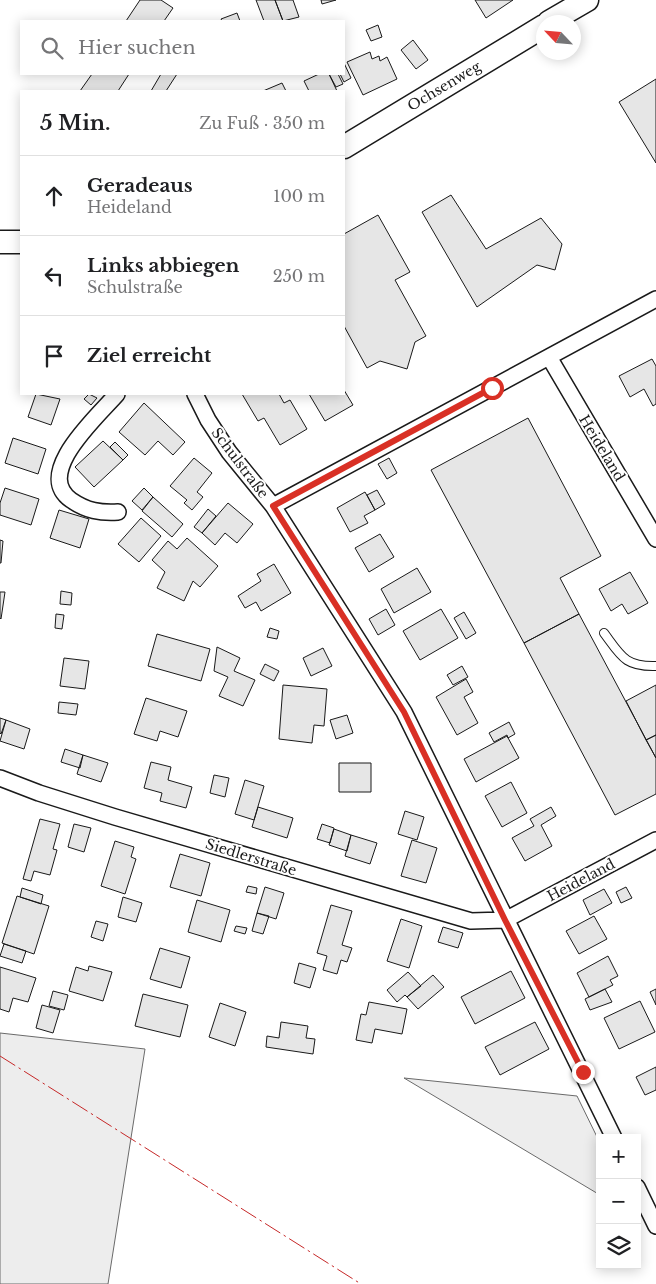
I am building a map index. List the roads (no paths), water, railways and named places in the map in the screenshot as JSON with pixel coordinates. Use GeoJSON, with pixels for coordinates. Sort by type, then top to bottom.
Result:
{"type":"FeatureCollection","features":[{"type":"Feature","properties":{"kind":"main road"},"geometry":{"type":"LineString","coordinates":[[561,15],[587,0]]}},
{"type":"Feature","properties":{"kind":"main road","name":"Ochsenweg"},"geometry":{"type":"LineString","coordinates":[[345,145],[536,31]]}},
{"type":"Feature","properties":{"kind":"main road"},"geometry":{"type":"LineString","coordinates":[[0,242],[20,242]]}},
{"type":"Feature","properties":{"kind":"street"},"geometry":{"type":"LineString","coordinates":[[273,506],[656,299]]}},
{"type":"Feature","properties":{"kind":"street","name":"Heideland"},"geometry":{"type":"LineString","coordinates":[[549,357],[656,539]]}},
{"type":"Feature","properties":{"kind":"street"},"geometry":{"type":"LineString","coordinates":[[116,395],[73,444],[59,474],[60,486],[67,498],[80,506],[100,514],[118,512]]}},
{"type":"Feature","properties":{"kind":"street","name":"Schulstraße"},"geometry":{"type":"LineString","coordinates":[[196,395],[208,420],[229,452],[273,506],[404,712],[612,1134]]}},
{"type":"Feature","properties":{"kind":"street","name":"Siedlerstraße"},"geometry":{"type":"LineString","coordinates":[[0,778],[39,793],[115,817],[471,921],[505,920]]}},
{"type":"Feature","properties":{"kind":"street","name":"Heideland"},"geometry":{"type":"LineString","coordinates":[[505,920],[656,840]]}},
{"type":"Feature","properties":{"kind":"street"},"geometry":{"type":"LineString","coordinates":[[641,1194],[656,1226]]}},
{"type":"Feature","properties":{"kind":"lane"},"geometry":{"type":"LineString","coordinates":[[604,632],[625,661],[642,667],[656,666]]}}]}
